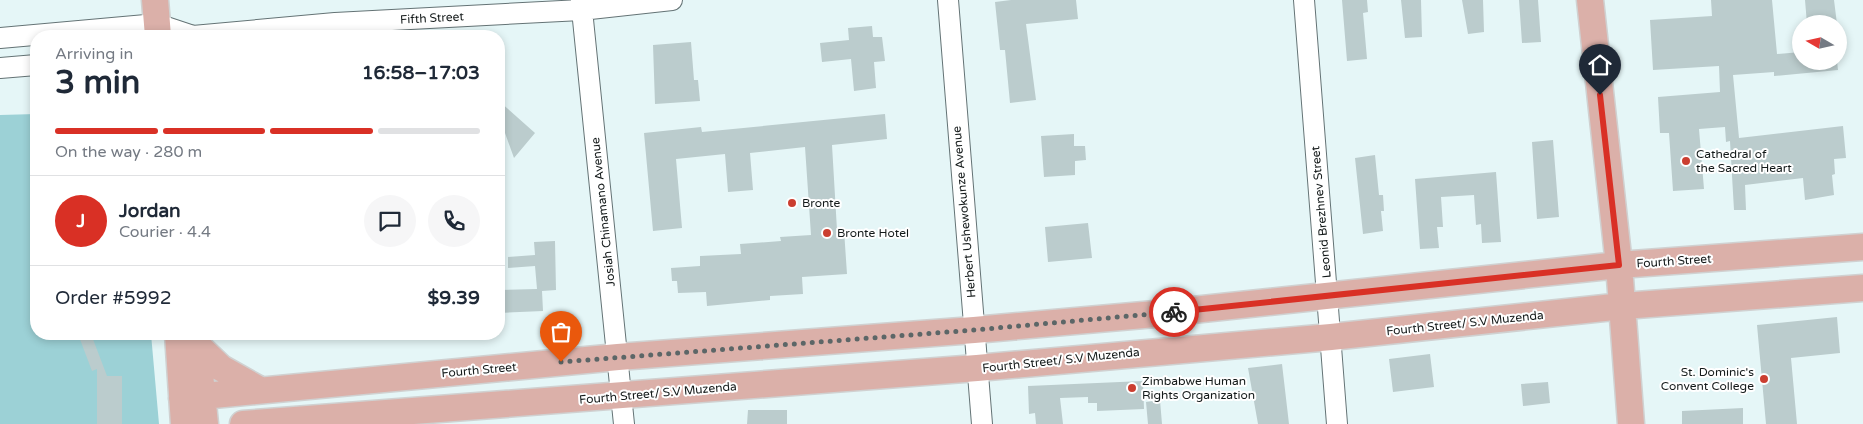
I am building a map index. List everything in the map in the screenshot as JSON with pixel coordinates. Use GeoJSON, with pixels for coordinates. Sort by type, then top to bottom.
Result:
{"type":"FeatureCollection","features":[{"type":"Feature","properties":{"kind":"main road"},"geometry":{"type":"LineString","coordinates":[[1590,0],[1623,306],[1631,424]]}},
{"type":"Feature","properties":{"kind":"main road","name":"Fourth Street"},"geometry":{"type":"LineString","coordinates":[[192,397],[618,357],[974,330],[1619,265],[1863,247]]}},
{"type":"Feature","properties":{"kind":"main road","name":"Fourth Street/ S.V Muzenda"},"geometry":{"type":"LineString","coordinates":[[254,424],[977,368],[1330,337],[1623,306],[1863,288]]}},
{"type":"Feature","properties":{"kind":"main road"},"geometry":{"type":"LineString","coordinates":[[184,424],[192,397],[191,340]]}},
{"type":"Feature","properties":{"kind":"main road"},"geometry":{"type":"LineString","coordinates":[[193,340],[221,368],[260,390]]}},
{"type":"Feature","properties":{"kind":"main road"},"geometry":{"type":"LineString","coordinates":[[192,397],[205,424]]}},
{"type":"Feature","properties":{"kind":"street","name":"Fifth Street"},"geometry":{"type":"LineString","coordinates":[[259,30],[581,5],[672,0]]}},
{"type":"Feature","properties":{"kind":"street","name":"Herbert Ushewokunze Avenue"},"geometry":{"type":"LineString","coordinates":[[948,0],[982,424]]}},
{"type":"Feature","properties":{"kind":"street","name":"Leonid Brezhnev Street"},"geometry":{"type":"LineString","coordinates":[[1304,0],[1337,424]]}},
{"type":"Feature","properties":{"kind":"street","name":"Josiah Chinamano Avenue"},"geometry":{"type":"LineString","coordinates":[[581,5],[624,424]]}},
{"type":"Feature","properties":{"kind":"street","name":"Fifth Street"},"geometry":{"type":"LineString","coordinates":[[70,30],[157,20],[180,30]]}},
{"type":"Feature","properties":{"kind":"street","name":"Fifth Street"},"geometry":{"type":"LineString","coordinates":[[0,38],[30,35]]}},
{"type":"Feature","properties":{"kind":"street"},"geometry":{"type":"LineString","coordinates":[[0,68],[30,66]]}},
{"type":"Feature","properties":{"kind":"shaded area"},"geometry":{"type":"Polygon","coordinates":[[[30,114],[30,340],[152,340],[159,424],[0,424],[0,115],[30,114]]]}},
{"type":"Feature","properties":{"kind":"building"},"geometry":{"type":"Polygon","coordinates":[[[1011,0],[1076,0],[1078,19],[1026,24],[1036,100],[1010,103],[1005,50],[1000,50],[995,2],[1011,0]]]}},
{"type":"Feature","properties":{"kind":"building"},"geometry":{"type":"Polygon","coordinates":[[[1342,0],[1367,0],[1368,12],[1363,13],[1367,59],[1347,61],[1342,0]]]}},
{"type":"Feature","properties":{"kind":"building"},"geometry":{"type":"Polygon","coordinates":[[[1401,0],[1421,0],[1422,37],[1405,38],[1401,0]]]}},
{"type":"Feature","properties":{"kind":"building"},"geometry":{"type":"Polygon","coordinates":[[[1462,0],[1483,0],[1484,32],[1468,34],[1462,0]]]}},
{"type":"Feature","properties":{"kind":"building"},"geometry":{"type":"Polygon","coordinates":[[[1519,0],[1538,0],[1541,42],[1522,43],[1519,0]]]}},
{"type":"Feature","properties":{"kind":"building"},"geometry":{"type":"Polygon","coordinates":[[[1711,0],[1772,0],[1777,54],[1792,53],[1792,70],[1838,70],[1774,76],[1774,72],[1733,75],[1739,138],[1843,126],[1846,158],[1834,159],[1835,174],[1832,175],[1834,195],[1805,200],[1803,178],[1745,185],[1746,210],[1734,210],[1730,141],[1726,142],[1725,127],[1699,129],[1704,189],[1673,191],[1669,133],[1660,133],[1658,97],[1720,92],[1719,66],[1653,70],[1650,20],[1712,16],[1711,0]]]}},
{"type":"Feature","properties":{"kind":"building"},"geometry":{"type":"Polygon","coordinates":[[[1805,0],[1834,0],[1836,15],[1806,15],[1805,0]]]}},
{"type":"Feature","properties":{"kind":"building"},"geometry":{"type":"Polygon","coordinates":[[[872,26],[873,37],[882,37],[885,61],[874,62],[876,88],[854,91],[851,59],[822,62],[820,43],[849,40],[848,28],[872,26]]]}},
{"type":"Feature","properties":{"kind":"building"},"geometry":{"type":"Polygon","coordinates":[[[691,42],[694,80],[698,80],[700,101],[655,104],[653,45],[691,42]]]}},
{"type":"Feature","properties":{"kind":"building"},"geometry":{"type":"Polygon","coordinates":[[[505,106],[535,133],[514,158],[505,133],[505,106]]]}},
{"type":"Feature","properties":{"kind":"building"},"geometry":{"type":"Polygon","coordinates":[[[885,114],[887,139],[832,145],[837,230],[844,230],[847,274],[802,277],[803,294],[770,296],[770,300],[707,306],[706,292],[678,293],[677,281],[672,281],[671,268],[700,266],[700,256],[741,254],[740,244],[781,241],[780,237],[811,235],[805,147],[750,153],[753,190],[728,192],[725,154],[676,159],[682,228],[653,231],[644,133],[701,127],[702,132],[885,114]]]}},
{"type":"Feature","properties":{"kind":"building"},"geometry":{"type":"Polygon","coordinates":[[[1074,134],[1074,146],[1085,146],[1086,160],[1075,161],[1075,175],[1044,177],[1041,136],[1074,134]]]}},
{"type":"Feature","properties":{"kind":"building"},"geometry":{"type":"Polygon","coordinates":[[[1553,140],[1559,217],[1537,219],[1532,142],[1553,140]]]}},
{"type":"Feature","properties":{"kind":"building"},"geometry":{"type":"Polygon","coordinates":[[[1375,155],[1379,195],[1383,195],[1384,211],[1381,211],[1383,231],[1363,234],[1355,158],[1375,155]]]}},
{"type":"Feature","properties":{"kind":"building"},"geometry":{"type":"Polygon","coordinates":[[[1496,172],[1501,242],[1482,243],[1481,224],[1476,225],[1474,195],[1441,197],[1443,227],[1437,227],[1439,248],[1420,249],[1415,179],[1496,172]]]}},
{"type":"Feature","properties":{"kind":"building"},"geometry":{"type":"Polygon","coordinates":[[[1088,223],[1092,258],[1048,262],[1045,227],[1088,223]]]}},
{"type":"Feature","properties":{"kind":"building"},"geometry":{"type":"Polygon","coordinates":[[[555,241],[556,290],[542,291],[543,311],[505,313],[505,290],[537,289],[535,266],[508,268],[508,257],[535,255],[534,242],[555,241]]]}},
{"type":"Feature","properties":{"kind":"building"},"geometry":{"type":"Polygon","coordinates":[[[1837,317],[1840,353],[1791,358],[1797,424],[1766,424],[1757,325],[1837,317]]]}},
{"type":"Feature","properties":{"kind":"building"},"geometry":{"type":"Polygon","coordinates":[[[80,340],[93,340],[107,376],[122,376],[122,424],[97,424],[97,369],[92,371],[80,340]]]}},
{"type":"Feature","properties":{"kind":"building"},"geometry":{"type":"Polygon","coordinates":[[[1430,354],[1434,387],[1393,392],[1389,359],[1430,354]]]}},
{"type":"Feature","properties":{"kind":"building"},"geometry":{"type":"Polygon","coordinates":[[[1282,364],[1289,424],[1258,424],[1248,368],[1282,364]]]}},
{"type":"Feature","properties":{"kind":"building"},"geometry":{"type":"Polygon","coordinates":[[[1143,381],[1144,409],[1097,411],[1097,403],[1088,403],[1088,397],[1060,398],[1063,424],[1036,424],[1035,413],[1029,414],[1028,386],[1143,381]]]}},
{"type":"Feature","properties":{"kind":"building"},"geometry":{"type":"Polygon","coordinates":[[[1548,382],[1550,403],[1523,406],[1521,384],[1548,382]]]}},
{"type":"Feature","properties":{"kind":"building"},"geometry":{"type":"Polygon","coordinates":[[[1160,400],[1162,424],[1148,424],[1146,402],[1160,400]]]}},
{"type":"Feature","properties":{"kind":"building"},"geometry":{"type":"Polygon","coordinates":[[[1743,408],[1743,424],[1682,424],[1682,411],[1743,408]]]}},
{"type":"Feature","properties":{"kind":"building"},"geometry":{"type":"Polygon","coordinates":[[[748,410],[787,410],[787,424],[747,424],[748,410]]]}},
{"type":"Feature","properties":{"kind":"way so far"},"geometry":{"type":"LineString","coordinates":[[561,362],[974,330],[1174,312]]}},
{"type":"Feature","properties":{"kind":"place","name":"Cathedral of the Sacred Heart"},"geometry":{"type":"Point","coordinates":[1686,161]}},
{"type":"Feature","properties":{"kind":"place","name":"Bronte"},"geometry":{"type":"Point","coordinates":[792,203]}},
{"type":"Feature","properties":{"kind":"place","name":"Bronte Hotel"},"geometry":{"type":"Point","coordinates":[827,233]}},
{"type":"Feature","properties":{"kind":"place","name":"St. Dominic's Convent College"},"geometry":{"type":"Point","coordinates":[1764,379]}},
{"type":"Feature","properties":{"kind":"place","name":"Zimbabwe Human Rights Organization"},"geometry":{"type":"Point","coordinates":[1132,388]}},
{"type":"Feature","properties":{"kind":"route"},"geometry":{"type":"LineString","coordinates":[[1174,312],[1619,265],[1600,95]]}}]}
